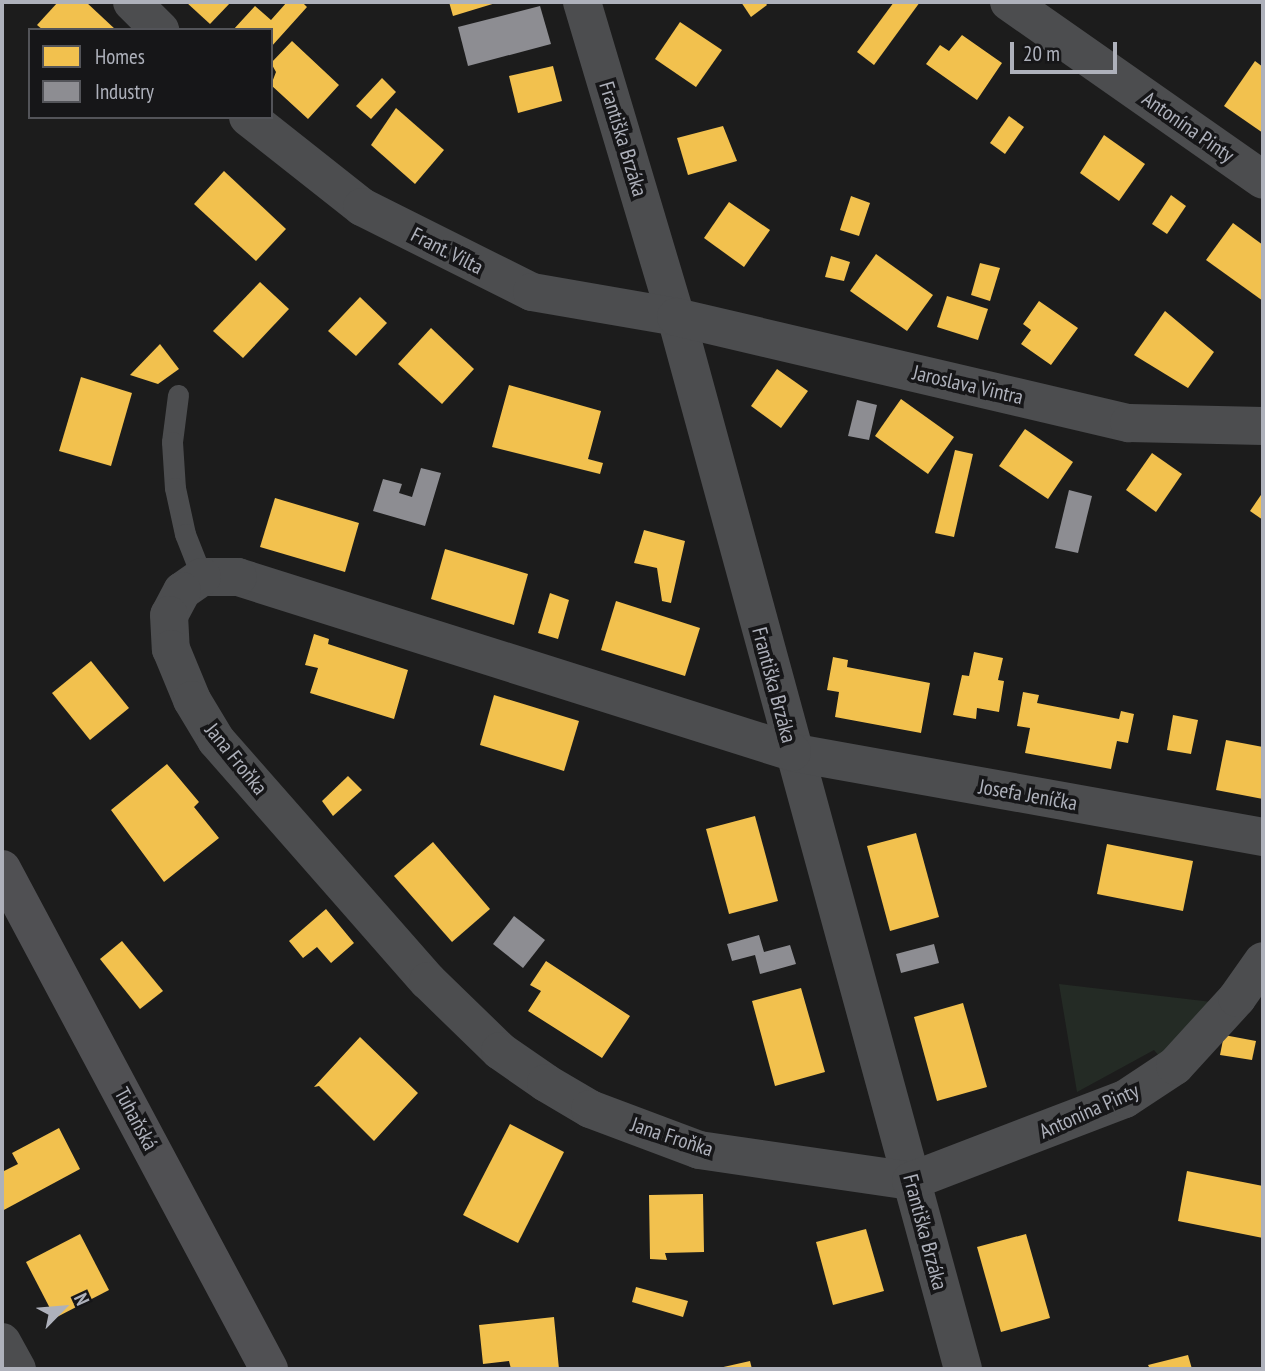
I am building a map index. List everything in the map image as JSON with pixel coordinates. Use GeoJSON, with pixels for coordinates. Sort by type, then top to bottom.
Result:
{"type":"FeatureCollection","features":[{"type":"Feature","properties":{"kind":"street"},"geometry":{"type":"LineString","coordinates":[[132,2],[158,28]]}},
{"type":"Feature","properties":{"kind":"street","name":"Františka Brzáka"},"geometry":{"type":"LineString","coordinates":[[582,2],[676,317],[792,752],[963,1369]]}},
{"type":"Feature","properties":{"kind":"street","name":"Antonína Pinty"},"geometry":{"type":"LineString","coordinates":[[1009,2],[1263,180]]}},
{"type":"Feature","properties":{"kind":"street","name":"Frant. Vilta"},"geometry":{"type":"LineString","coordinates":[[251,119],[362,207],[452,256],[531,292],[676,317]]}},
{"type":"Feature","properties":{"kind":"street","name":"Jaroslava Vintra"},"geometry":{"type":"LineString","coordinates":[[676,317],[1129,423],[1263,426]]}},
{"type":"Feature","properties":{"kind":"street"},"geometry":{"type":"LineString","coordinates":[[202,578],[238,577],[792,752]]}},
{"type":"Feature","properties":{"kind":"street","name":"Jana Froňka"},"geometry":{"type":"LineString","coordinates":[[202,578],[182,591],[169,615],[171,649],[192,700],[216,740],[428,981],[500,1051],[590,1109],[699,1150],[911,1181]]}},
{"type":"Feature","properties":{"kind":"street","name":"Josefa Jeníčka"},"geometry":{"type":"LineString","coordinates":[[792,752],[1263,837]]}},
{"type":"Feature","properties":{"kind":"street","name":"Tuhaňská"},"geometry":{"type":"LineString","coordinates":[[2,869],[269,1369]]}},
{"type":"Feature","properties":{"kind":"street","name":"Antonína Pinty"},"geometry":{"type":"LineString","coordinates":[[911,1181],[1125,1099],[1175,1066],[1237,998],[1263,961]]}},
{"type":"Feature","properties":{"kind":"street"},"geometry":{"type":"LineString","coordinates":[[2,1342],[17,1369]]}},
{"type":"Feature","properties":{"kind":"lane"},"geometry":{"type":"LineString","coordinates":[[178,395],[173,442],[175,488],[185,534],[202,578]]}},
{"type":"Feature","properties":{"kind":"shaded area"},"geometry":{"type":"Polygon","coordinates":[[[1059,984],[1212,1002],[1159,1056],[1154,1050],[1077,1092],[1059,984]]]}},
{"type":"Feature","properties":{"kind":"building: Homes"},"geometry":{"type":"Polygon","coordinates":[[[58,2],[86,2],[114,28],[41,28],[37,25],[58,2]]]}},
{"type":"Feature","properties":{"kind":"building: Homes"},"geometry":{"type":"Polygon","coordinates":[[[186,2],[231,2],[210,24],[186,2]]]}},
{"type":"Feature","properties":{"kind":"building: Homes"},"geometry":{"type":"Polygon","coordinates":[[[287,2],[302,2],[307,7],[273,45],[273,28],[235,28],[255,6],[271,20],[287,2]]]}},
{"type":"Feature","properties":{"kind":"building: Homes"},"geometry":{"type":"Polygon","coordinates":[[[449,2],[499,2],[453,16],[449,2]]]}},
{"type":"Feature","properties":{"kind":"building: Homes"},"geometry":{"type":"Polygon","coordinates":[[[741,2],[765,2],[767,5],[751,17],[741,2]]]}},
{"type":"Feature","properties":{"kind":"building: Homes"},"geometry":{"type":"Polygon","coordinates":[[[894,2],[920,2],[874,65],[857,52],[894,2]]]}},
{"type":"Feature","properties":{"kind":"building: Homes"},"geometry":{"type":"Polygon","coordinates":[[[680,22],[722,50],[696,87],[655,59],[680,22]]]}},
{"type":"Feature","properties":{"kind":"building: Homes"},"geometry":{"type":"Polygon","coordinates":[[[962,35],[1002,63],[977,100],[926,64],[940,45],[949,51],[962,35]]]}},
{"type":"Feature","properties":{"kind":"building: Homes"},"geometry":{"type":"Polygon","coordinates":[[[292,41],[339,85],[308,119],[273,87],[276,72],[273,61],[292,41]]]}},
{"type":"Feature","properties":{"kind":"building: Homes"},"geometry":{"type":"Polygon","coordinates":[[[1255,61],[1263,67],[1263,133],[1224,106],[1255,61]]]}},
{"type":"Feature","properties":{"kind":"building: Homes"},"geometry":{"type":"Polygon","coordinates":[[[553,66],[562,101],[518,113],[509,76],[553,66]]]}},
{"type":"Feature","properties":{"kind":"building: Homes"},"geometry":{"type":"Polygon","coordinates":[[[382,78],[396,92],[371,119],[356,106],[382,78]]]}},
{"type":"Feature","properties":{"kind":"building: Homes"},"geometry":{"type":"Polygon","coordinates":[[[396,108],[444,150],[415,184],[371,145],[396,108]]]}},
{"type":"Feature","properties":{"kind":"building: Homes"},"geometry":{"type":"Polygon","coordinates":[[[1009,116],[1024,127],[1005,154],[990,143],[1009,116]]]}},
{"type":"Feature","properties":{"kind":"building: Homes"},"geometry":{"type":"Polygon","coordinates":[[[723,126],[737,161],[688,175],[677,138],[723,126]]]}},
{"type":"Feature","properties":{"kind":"building: Homes"},"geometry":{"type":"Polygon","coordinates":[[[1104,135],[1145,164],[1119,201],[1080,173],[1104,135]]]}},
{"type":"Feature","properties":{"kind":"building: Homes"},"geometry":{"type":"Polygon","coordinates":[[[224,171],[286,229],[256,261],[194,204],[224,171]]]}},
{"type":"Feature","properties":{"kind":"building: Homes"},"geometry":{"type":"Polygon","coordinates":[[[1171,195],[1186,206],[1167,234],[1152,224],[1171,195]]]}},
{"type":"Feature","properties":{"kind":"building: Homes"},"geometry":{"type":"Polygon","coordinates":[[[851,196],[870,203],[859,236],[840,230],[851,196]]]}},
{"type":"Feature","properties":{"kind":"building: Homes"},"geometry":{"type":"Polygon","coordinates":[[[729,202],[770,230],[744,267],[704,238],[729,202]]]}},
{"type":"Feature","properties":{"kind":"building: Homes"},"geometry":{"type":"Polygon","coordinates":[[[1233,223],[1263,245],[1263,301],[1206,260],[1233,223]]]}},
{"type":"Feature","properties":{"kind":"building: Homes"},"geometry":{"type":"Polygon","coordinates":[[[876,254],[933,295],[907,331],[850,291],[876,254]]]}},
{"type":"Feature","properties":{"kind":"building: Homes"},"geometry":{"type":"Polygon","coordinates":[[[831,256],[850,262],[844,281],[825,277],[831,256]]]}},
{"type":"Feature","properties":{"kind":"building: Homes"},"geometry":{"type":"Polygon","coordinates":[[[980,263],[1000,268],[990,301],[971,295],[980,263]]]}},
{"type":"Feature","properties":{"kind":"building: Homes"},"geometry":{"type":"Polygon","coordinates":[[[260,282],[289,309],[243,358],[213,331],[260,282]]]}},
{"type":"Feature","properties":{"kind":"building: Homes"},"geometry":{"type":"Polygon","coordinates":[[[947,296],[988,309],[978,340],[937,327],[947,296]]]}},
{"type":"Feature","properties":{"kind":"building: Homes"},"geometry":{"type":"Polygon","coordinates":[[[360,297],[387,323],[356,356],[328,331],[360,297]]]}},
{"type":"Feature","properties":{"kind":"building: Homes"},"geometry":{"type":"Polygon","coordinates":[[[1039,301],[1078,328],[1051,365],[1021,344],[1031,330],[1023,324],[1039,301]]]}},
{"type":"Feature","properties":{"kind":"building: Homes"},"geometry":{"type":"Polygon","coordinates":[[[1165,311],[1214,352],[1188,388],[1134,355],[1165,311]]]}},
{"type":"Feature","properties":{"kind":"building: Homes"},"geometry":{"type":"Polygon","coordinates":[[[431,328],[474,369],[442,404],[398,364],[431,328]]]}},
{"type":"Feature","properties":{"kind":"building: Homes"},"geometry":{"type":"Polygon","coordinates":[[[160,344],[179,369],[158,384],[130,375],[160,344]]]}},
{"type":"Feature","properties":{"kind":"building: Homes"},"geometry":{"type":"Polygon","coordinates":[[[777,369],[808,391],[781,428],[751,406],[777,369]]]}},
{"type":"Feature","properties":{"kind":"building: Homes"},"geometry":{"type":"Polygon","coordinates":[[[81,377],[132,393],[111,466],[59,451],[81,377]]]}},
{"type":"Feature","properties":{"kind":"building: Homes"},"geometry":{"type":"Polygon","coordinates":[[[509,385],[601,411],[588,459],[603,463],[600,474],[492,447],[509,385]]]}},
{"type":"Feature","properties":{"kind":"building: Homes"},"geometry":{"type":"Polygon","coordinates":[[[901,399],[954,437],[928,474],[875,436],[901,399]]]}},
{"type":"Feature","properties":{"kind":"building: Homes"},"geometry":{"type":"Polygon","coordinates":[[[1025,429],[1073,462],[1048,499],[999,466],[1025,429]]]}},
{"type":"Feature","properties":{"kind":"building: Homes"},"geometry":{"type":"Polygon","coordinates":[[[955,450],[973,454],[954,537],[935,533],[955,450]]]}},
{"type":"Feature","properties":{"kind":"building: Homes"},"geometry":{"type":"Polygon","coordinates":[[[1152,453],[1182,474],[1156,512],[1126,490],[1152,453]]]}},
{"type":"Feature","properties":{"kind":"building: Homes"},"geometry":{"type":"Polygon","coordinates":[[[1263,492],[1263,520],[1250,511],[1263,492]]]}},
{"type":"Feature","properties":{"kind":"building: Homes"},"geometry":{"type":"Polygon","coordinates":[[[275,498],[359,523],[345,572],[260,547],[275,498]]]}},
{"type":"Feature","properties":{"kind":"building: Homes"},"geometry":{"type":"Polygon","coordinates":[[[644,530],[685,541],[671,603],[662,601],[657,568],[634,563],[644,530]]]}},
{"type":"Feature","properties":{"kind":"building: Homes"},"geometry":{"type":"Polygon","coordinates":[[[445,549],[528,574],[514,625],[431,599],[445,549]]]}},
{"type":"Feature","properties":{"kind":"building: Homes"},"geometry":{"type":"Polygon","coordinates":[[[550,593],[569,600],[558,639],[538,633],[550,593]]]}},
{"type":"Feature","properties":{"kind":"building: Homes"},"geometry":{"type":"Polygon","coordinates":[[[616,601],[700,628],[685,676],[601,650],[616,601]]]}},
{"type":"Feature","properties":{"kind":"building: Homes"},"geometry":{"type":"Polygon","coordinates":[[[314,634],[329,639],[328,644],[408,670],[394,719],[310,693],[318,668],[305,665],[314,634]]]}},
{"type":"Feature","properties":{"kind":"building: Homes"},"geometry":{"type":"Polygon","coordinates":[[[974,652],[1003,658],[998,680],[1004,681],[999,712],[977,708],[976,719],[953,715],[962,675],[969,676],[974,652]]]}},
{"type":"Feature","properties":{"kind":"building: Homes"},"geometry":{"type":"Polygon","coordinates":[[[833,657],[848,660],[847,667],[930,683],[921,733],[835,717],[839,692],[827,690],[833,657]]]}},
{"type":"Feature","properties":{"kind":"building: Homes"},"geometry":{"type":"Polygon","coordinates":[[[91,661],[129,708],[90,740],[52,693],[91,661]]]}},
{"type":"Feature","properties":{"kind":"building: Homes"},"geometry":{"type":"Polygon","coordinates":[[[1023,692],[1039,695],[1037,703],[1119,719],[1121,711],[1134,714],[1128,743],[1117,741],[1111,769],[1025,753],[1030,728],[1017,726],[1023,692]]]}},
{"type":"Feature","properties":{"kind":"building: Homes"},"geometry":{"type":"Polygon","coordinates":[[[494,695],[579,721],[564,771],[480,745],[494,695]]]}},
{"type":"Feature","properties":{"kind":"building: Homes"},"geometry":{"type":"Polygon","coordinates":[[[1173,715],[1198,720],[1191,754],[1167,750],[1173,715]]]}},
{"type":"Feature","properties":{"kind":"building: Homes"},"geometry":{"type":"Polygon","coordinates":[[[1226,740],[1263,747],[1263,799],[1216,790],[1226,740]]]}},
{"type":"Feature","properties":{"kind":"building: Homes"},"geometry":{"type":"Polygon","coordinates":[[[167,764],[199,802],[194,807],[219,838],[164,882],[111,810],[167,764]]]}},
{"type":"Feature","properties":{"kind":"building: Homes"},"geometry":{"type":"Polygon","coordinates":[[[348,776],[362,790],[333,816],[322,801],[348,776]]]}},
{"type":"Feature","properties":{"kind":"building: Homes"},"geometry":{"type":"Polygon","coordinates":[[[755,816],[778,901],[729,914],[706,829],[755,816]]]}},
{"type":"Feature","properties":{"kind":"building: Homes"},"geometry":{"type":"Polygon","coordinates":[[[916,833],[939,917],[890,931],[867,846],[916,833]]]}},
{"type":"Feature","properties":{"kind":"building: Homes"},"geometry":{"type":"Polygon","coordinates":[[[433,842],[490,909],[452,942],[394,876],[433,842]]]}},
{"type":"Feature","properties":{"kind":"building: Homes"},"geometry":{"type":"Polygon","coordinates":[[[1107,844],[1193,861],[1183,911],[1097,894],[1107,844]]]}},
{"type":"Feature","properties":{"kind":"building: Homes"},"geometry":{"type":"Polygon","coordinates":[[[326,909],[354,943],[331,963],[317,947],[303,958],[289,941],[326,909]]]}},
{"type":"Feature","properties":{"kind":"building: Homes"},"geometry":{"type":"Polygon","coordinates":[[[122,941],[163,991],[140,1009],[100,959],[122,941]]]}},
{"type":"Feature","properties":{"kind":"building: Homes"},"geometry":{"type":"Polygon","coordinates":[[[546,961],[630,1016],[602,1058],[528,1011],[541,991],[530,985],[546,961]]]}},
{"type":"Feature","properties":{"kind":"building: Homes"},"geometry":{"type":"Polygon","coordinates":[[[801,988],[825,1072],[775,1086],[752,1001],[801,988]]]}},
{"type":"Feature","properties":{"kind":"building: Homes"},"geometry":{"type":"Polygon","coordinates":[[[963,1003],[987,1087],[937,1101],[914,1017],[963,1003]]]}},
{"type":"Feature","properties":{"kind":"building: Homes"},"geometry":{"type":"Polygon","coordinates":[[[1224,1035],[1256,1041],[1252,1060],[1220,1055],[1224,1035]]]}},
{"type":"Feature","properties":{"kind":"building: Homes"},"geometry":{"type":"Polygon","coordinates":[[[360,1037],[418,1093],[374,1141],[319,1086],[314,1087],[360,1037]]]}},
{"type":"Feature","properties":{"kind":"building: Homes"},"geometry":{"type":"Polygon","coordinates":[[[510,1124],[564,1152],[518,1243],[463,1215],[510,1124]]]}},
{"type":"Feature","properties":{"kind":"building: Homes"},"geometry":{"type":"Polygon","coordinates":[[[59,1128],[80,1169],[2,1211],[2,1172],[18,1164],[12,1153],[59,1128]]]}},
{"type":"Feature","properties":{"kind":"building: Homes"},"geometry":{"type":"Polygon","coordinates":[[[1187,1171],[1263,1186],[1263,1238],[1178,1221],[1187,1171]]]}},
{"type":"Feature","properties":{"kind":"building: Homes"},"geometry":{"type":"Polygon","coordinates":[[[703,1194],[704,1252],[665,1253],[667,1260],[650,1259],[649,1195],[703,1194]]]}},
{"type":"Feature","properties":{"kind":"building: Homes"},"geometry":{"type":"Polygon","coordinates":[[[866,1229],[884,1291],[833,1305],[816,1242],[866,1229]]]}},
{"type":"Feature","properties":{"kind":"building: Homes"},"geometry":{"type":"Polygon","coordinates":[[[80,1234],[109,1290],[55,1318],[26,1262],[80,1234]]]}},
{"type":"Feature","properties":{"kind":"building: Homes"},"geometry":{"type":"Polygon","coordinates":[[[1026,1234],[1050,1318],[1001,1332],[977,1247],[1026,1234]]]}},
{"type":"Feature","properties":{"kind":"building: Homes"},"geometry":{"type":"Polygon","coordinates":[[[636,1287],[688,1301],[683,1317],[632,1302],[636,1287]]]}},
{"type":"Feature","properties":{"kind":"building: Homes"},"geometry":{"type":"Polygon","coordinates":[[[554,1317],[559,1369],[511,1369],[509,1361],[483,1364],[479,1325],[554,1317]]]}},
{"type":"Feature","properties":{"kind":"building: Homes"},"geometry":{"type":"Polygon","coordinates":[[[1188,1355],[1192,1369],[1150,1369],[1148,1365],[1188,1355]]]}},
{"type":"Feature","properties":{"kind":"building: Homes"},"geometry":{"type":"Polygon","coordinates":[[[750,1361],[752,1369],[719,1369],[719,1368],[750,1361]]]}},
{"type":"Feature","properties":{"kind":"building: Industry"},"geometry":{"type":"Polygon","coordinates":[[[540,6],[551,44],[468,66],[458,27],[540,6]]]}},
{"type":"Feature","properties":{"kind":"building: Industry"},"geometry":{"type":"Polygon","coordinates":[[[857,400],[877,405],[869,440],[848,436],[857,400]]]}},
{"type":"Feature","properties":{"kind":"building: Industry"},"geometry":{"type":"Polygon","coordinates":[[[421,468],[441,473],[425,526],[373,511],[383,479],[402,484],[399,493],[412,497],[421,468]]]}},
{"type":"Feature","properties":{"kind":"building: Industry"},"geometry":{"type":"Polygon","coordinates":[[[1069,490],[1092,496],[1078,553],[1055,548],[1069,490]]]}},
{"type":"Feature","properties":{"kind":"building: Industry"},"geometry":{"type":"Polygon","coordinates":[[[514,916],[545,940],[523,968],[493,944],[514,916]]]}},
{"type":"Feature","properties":{"kind":"building: Industry"},"geometry":{"type":"Polygon","coordinates":[[[759,935],[764,952],[790,945],[796,964],[760,974],[755,955],[732,961],[727,944],[759,935]]]}},
{"type":"Feature","properties":{"kind":"building: Industry"},"geometry":{"type":"Polygon","coordinates":[[[934,944],[939,963],[901,973],[896,954],[934,944]]]}}]}
